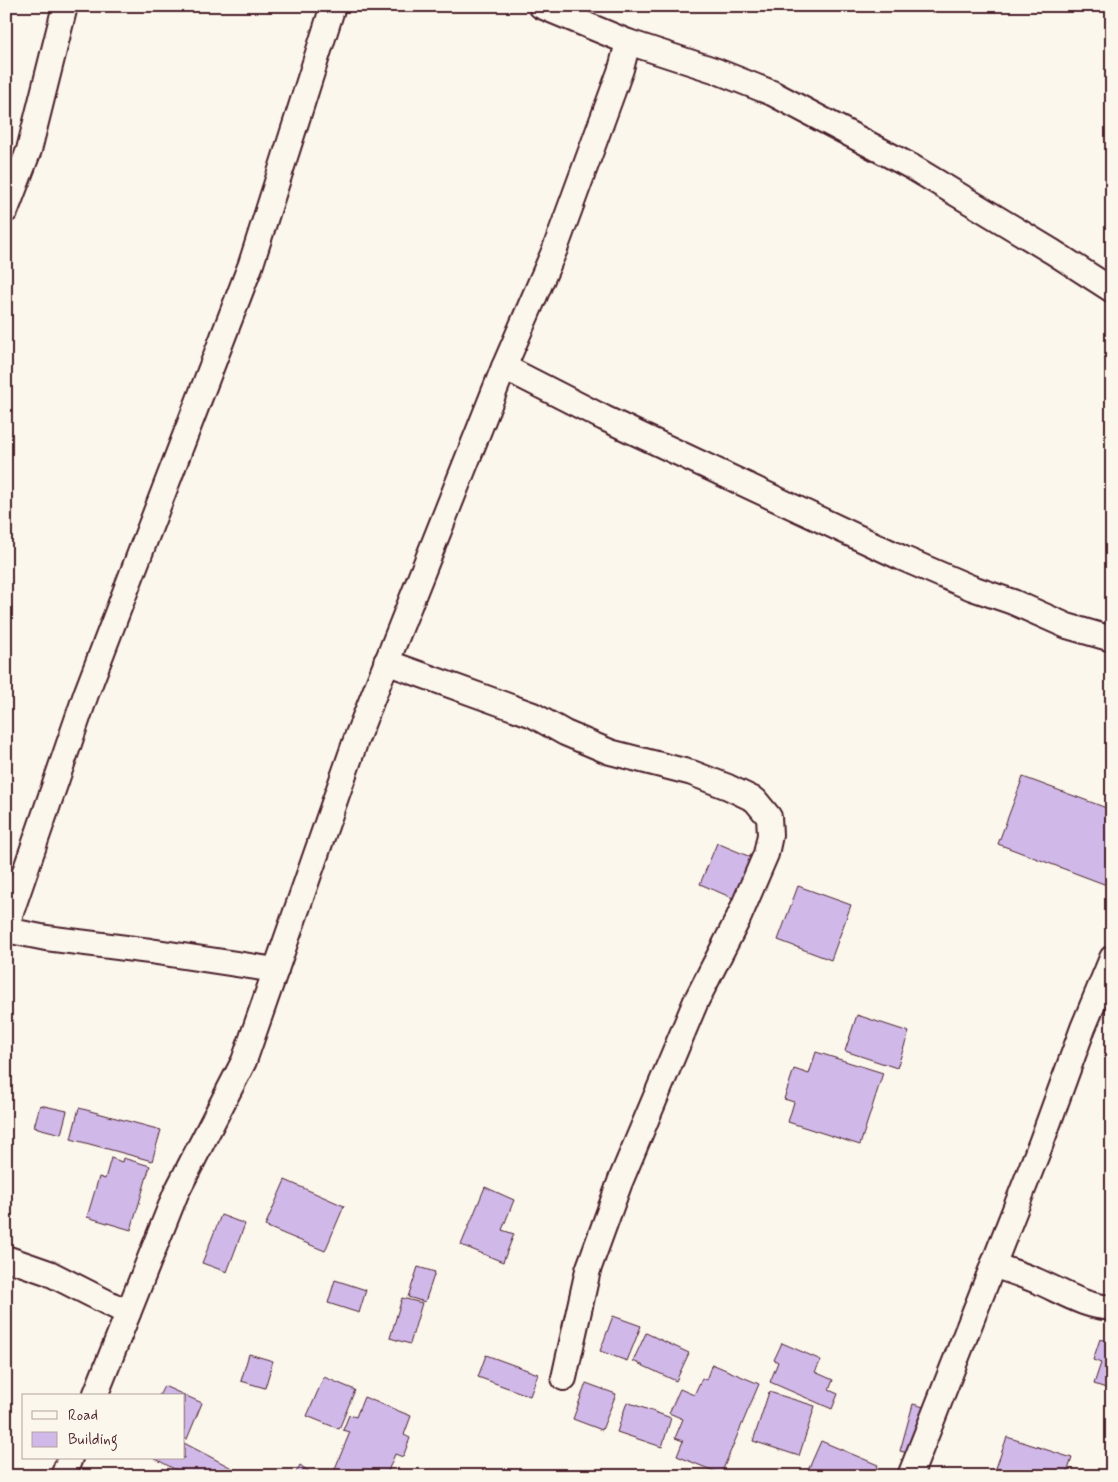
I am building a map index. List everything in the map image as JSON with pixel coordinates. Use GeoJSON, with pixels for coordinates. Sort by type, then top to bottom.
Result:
{"type":"FeatureCollection","features":[{"type":"Feature","properties":{"kind":"street"},"geometry":{"type":"LineString","coordinates":[[6,210],[29,150],[65,6]]}},
{"type":"Feature","properties":{"kind":"street"},"geometry":{"type":"LineString","coordinates":[[276,970],[46,938],[6,928],[86,694],[251,264],[334,6]]}},
{"type":"Feature","properties":{"kind":"street"},"geometry":{"type":"LineString","coordinates":[[541,6],[628,42],[714,70],[772,93],[912,167],[1112,290]]}},
{"type":"Feature","properties":{"kind":"street"},"geometry":{"type":"LineString","coordinates":[[96,1394],[176,1193],[244,1061],[357,737],[504,367],[561,232],[621,69],[628,42]]}},
{"type":"Feature","properties":{"kind":"street"},"geometry":{"type":"LineString","coordinates":[[504,367],[604,418],[902,558],[972,588],[1013,602],[1067,626],[1112,639]]}},
{"type":"Feature","properties":{"kind":"street"},"geometry":{"type":"LineString","coordinates":[[386,662],[533,715],[565,733],[610,752],[692,773],[728,787],[755,800],[769,817],[770,835],[766,854],[738,919],[696,1001],[620,1182],[588,1270],[564,1378]]}},
{"type":"Feature","properties":{"kind":"street"},"geometry":{"type":"LineString","coordinates":[[910,1476],[1040,1146],[1083,1028],[1112,958]]}},
{"type":"Feature","properties":{"kind":"street"},"geometry":{"type":"LineString","coordinates":[[6,1258],[50,1273],[128,1313]]}},
{"type":"Feature","properties":{"kind":"street"},"geometry":{"type":"LineString","coordinates":[[992,1265],[1035,1280],[1102,1308],[1112,1307]]}},
{"type":"Feature","properties":{"kind":"street"},"geometry":{"type":"LineString","coordinates":[[63,1476],[69,1460]]}},
{"type":"Feature","properties":{"kind":"building"},"geometry":{"type":"Polygon","coordinates":[[[1023,777],[1112,810],[1112,887],[998,844],[1023,777]]]}},
{"type":"Feature","properties":{"kind":"building"},"geometry":{"type":"Polygon","coordinates":[[[717,843],[760,861],[742,902],[700,884],[717,843]]]}},
{"type":"Feature","properties":{"kind":"building"},"geometry":{"type":"Polygon","coordinates":[[[798,886],[851,905],[831,960],[778,940],[798,886]]]}},
{"type":"Feature","properties":{"kind":"building"},"geometry":{"type":"Polygon","coordinates":[[[857,1015],[909,1032],[897,1068],[845,1051],[857,1015]]]}},
{"type":"Feature","properties":{"kind":"building"},"geometry":{"type":"Polygon","coordinates":[[[816,1052],[883,1073],[860,1145],[788,1122],[794,1102],[784,1099],[794,1069],[809,1074],[816,1052]]]}},
{"type":"Feature","properties":{"kind":"building"},"geometry":{"type":"Polygon","coordinates":[[[40,1105],[67,1111],[61,1134],[34,1127],[40,1105]]]}},
{"type":"Feature","properties":{"kind":"building"},"geometry":{"type":"Polygon","coordinates":[[[79,1108],[161,1130],[152,1161],[71,1139],[79,1108]]]}},
{"type":"Feature","properties":{"kind":"building"},"geometry":{"type":"Polygon","coordinates":[[[111,1158],[122,1162],[123,1158],[150,1166],[131,1230],[87,1217],[99,1177],[105,1179],[111,1158]]]}},
{"type":"Feature","properties":{"kind":"building"},"geometry":{"type":"Polygon","coordinates":[[[285,1180],[344,1206],[325,1251],[265,1226],[285,1180]]]}},
{"type":"Feature","properties":{"kind":"building"},"geometry":{"type":"Polygon","coordinates":[[[485,1187],[514,1200],[502,1230],[514,1234],[503,1262],[461,1245],[485,1187]]]}},
{"type":"Feature","properties":{"kind":"building"},"geometry":{"type":"Polygon","coordinates":[[[221,1215],[245,1224],[227,1272],[202,1263],[221,1215]]]}},
{"type":"Feature","properties":{"kind":"building"},"geometry":{"type":"Polygon","coordinates":[[[418,1267],[435,1272],[425,1302],[408,1297],[418,1267]]]}},
{"type":"Feature","properties":{"kind":"building"},"geometry":{"type":"Polygon","coordinates":[[[335,1280],[366,1290],[359,1313],[328,1303],[335,1280]]]}},
{"type":"Feature","properties":{"kind":"building"},"geometry":{"type":"Polygon","coordinates":[[[402,1298],[422,1303],[410,1344],[390,1338],[402,1298]]]}},
{"type":"Feature","properties":{"kind":"building"},"geometry":{"type":"Polygon","coordinates":[[[613,1316],[641,1326],[627,1361],[600,1351],[613,1316]]]}},
{"type":"Feature","properties":{"kind":"building"},"geometry":{"type":"Polygon","coordinates":[[[646,1333],[689,1353],[676,1381],[633,1361],[646,1333]]]}},
{"type":"Feature","properties":{"kind":"building"},"geometry":{"type":"Polygon","coordinates":[[[1100,1339],[1112,1343],[1112,1390],[1094,1384],[1101,1363],[1093,1360],[1100,1339]]]}},
{"type":"Feature","properties":{"kind":"building"},"geometry":{"type":"Polygon","coordinates":[[[782,1343],[821,1360],[815,1372],[833,1380],[829,1390],[838,1394],[832,1409],[770,1382],[778,1362],[774,1360],[782,1343]]]}},
{"type":"Feature","properties":{"kind":"building"},"geometry":{"type":"Polygon","coordinates":[[[249,1354],[273,1361],[265,1388],[241,1381],[249,1354]]]}},
{"type":"Feature","properties":{"kind":"building"},"geometry":{"type":"Polygon","coordinates":[[[486,1355],[538,1374],[530,1396],[478,1377],[486,1355]]]}},
{"type":"Feature","properties":{"kind":"building"},"geometry":{"type":"Polygon","coordinates":[[[712,1364],[759,1384],[721,1474],[677,1456],[683,1441],[675,1438],[683,1419],[669,1413],[680,1389],[694,1395],[702,1378],[706,1380],[712,1364]]]}},
{"type":"Feature","properties":{"kind":"building"},"geometry":{"type":"Polygon","coordinates":[[[324,1377],[355,1390],[339,1429],[307,1416],[324,1377]]]}},
{"type":"Feature","properties":{"kind":"building"},"geometry":{"type":"Polygon","coordinates":[[[586,1383],[616,1394],[602,1430],[573,1419],[586,1383]]]}},
{"type":"Feature","properties":{"kind":"building"},"geometry":{"type":"Polygon","coordinates":[[[164,1386],[182,1394],[160,1394],[164,1386]]]}},
{"type":"Feature","properties":{"kind":"building"},"geometry":{"type":"Polygon","coordinates":[[[769,1392],[815,1406],[799,1456],[753,1441],[769,1392]]]}},
{"type":"Feature","properties":{"kind":"building"},"geometry":{"type":"Polygon","coordinates":[[[185,1395],[202,1403],[187,1439],[185,1438],[185,1395]]]}},
{"type":"Feature","properties":{"kind":"building"},"geometry":{"type":"Polygon","coordinates":[[[364,1397],[411,1416],[404,1435],[410,1438],[403,1457],[395,1454],[386,1476],[346,1476],[334,1471],[350,1432],[343,1430],[349,1415],[356,1417],[364,1397]]]}},
{"type":"Feature","properties":{"kind":"building"},"geometry":{"type":"Polygon","coordinates":[[[627,1402],[671,1418],[662,1447],[617,1432],[627,1402]]]}},
{"type":"Feature","properties":{"kind":"building"},"geometry":{"type":"Polygon","coordinates":[[[913,1404],[931,1409],[918,1456],[900,1451],[913,1404]]]}},
{"type":"Feature","properties":{"kind":"building"},"geometry":{"type":"Polygon","coordinates":[[[1007,1437],[1072,1458],[1066,1476],[1020,1476],[996,1468],[1007,1437]]]}},
{"type":"Feature","properties":{"kind":"building"},"geometry":{"type":"Polygon","coordinates":[[[821,1441],[878,1465],[873,1476],[806,1475],[821,1441]]]}},
{"type":"Feature","properties":{"kind":"building"},"geometry":{"type":"Polygon","coordinates":[[[185,1444],[247,1476],[187,1476],[158,1460],[185,1460],[185,1444]]]}},
{"type":"Feature","properties":{"kind":"building"},"geometry":{"type":"Polygon","coordinates":[[[300,1465],[315,1476],[294,1476],[300,1465]]]}}]}
